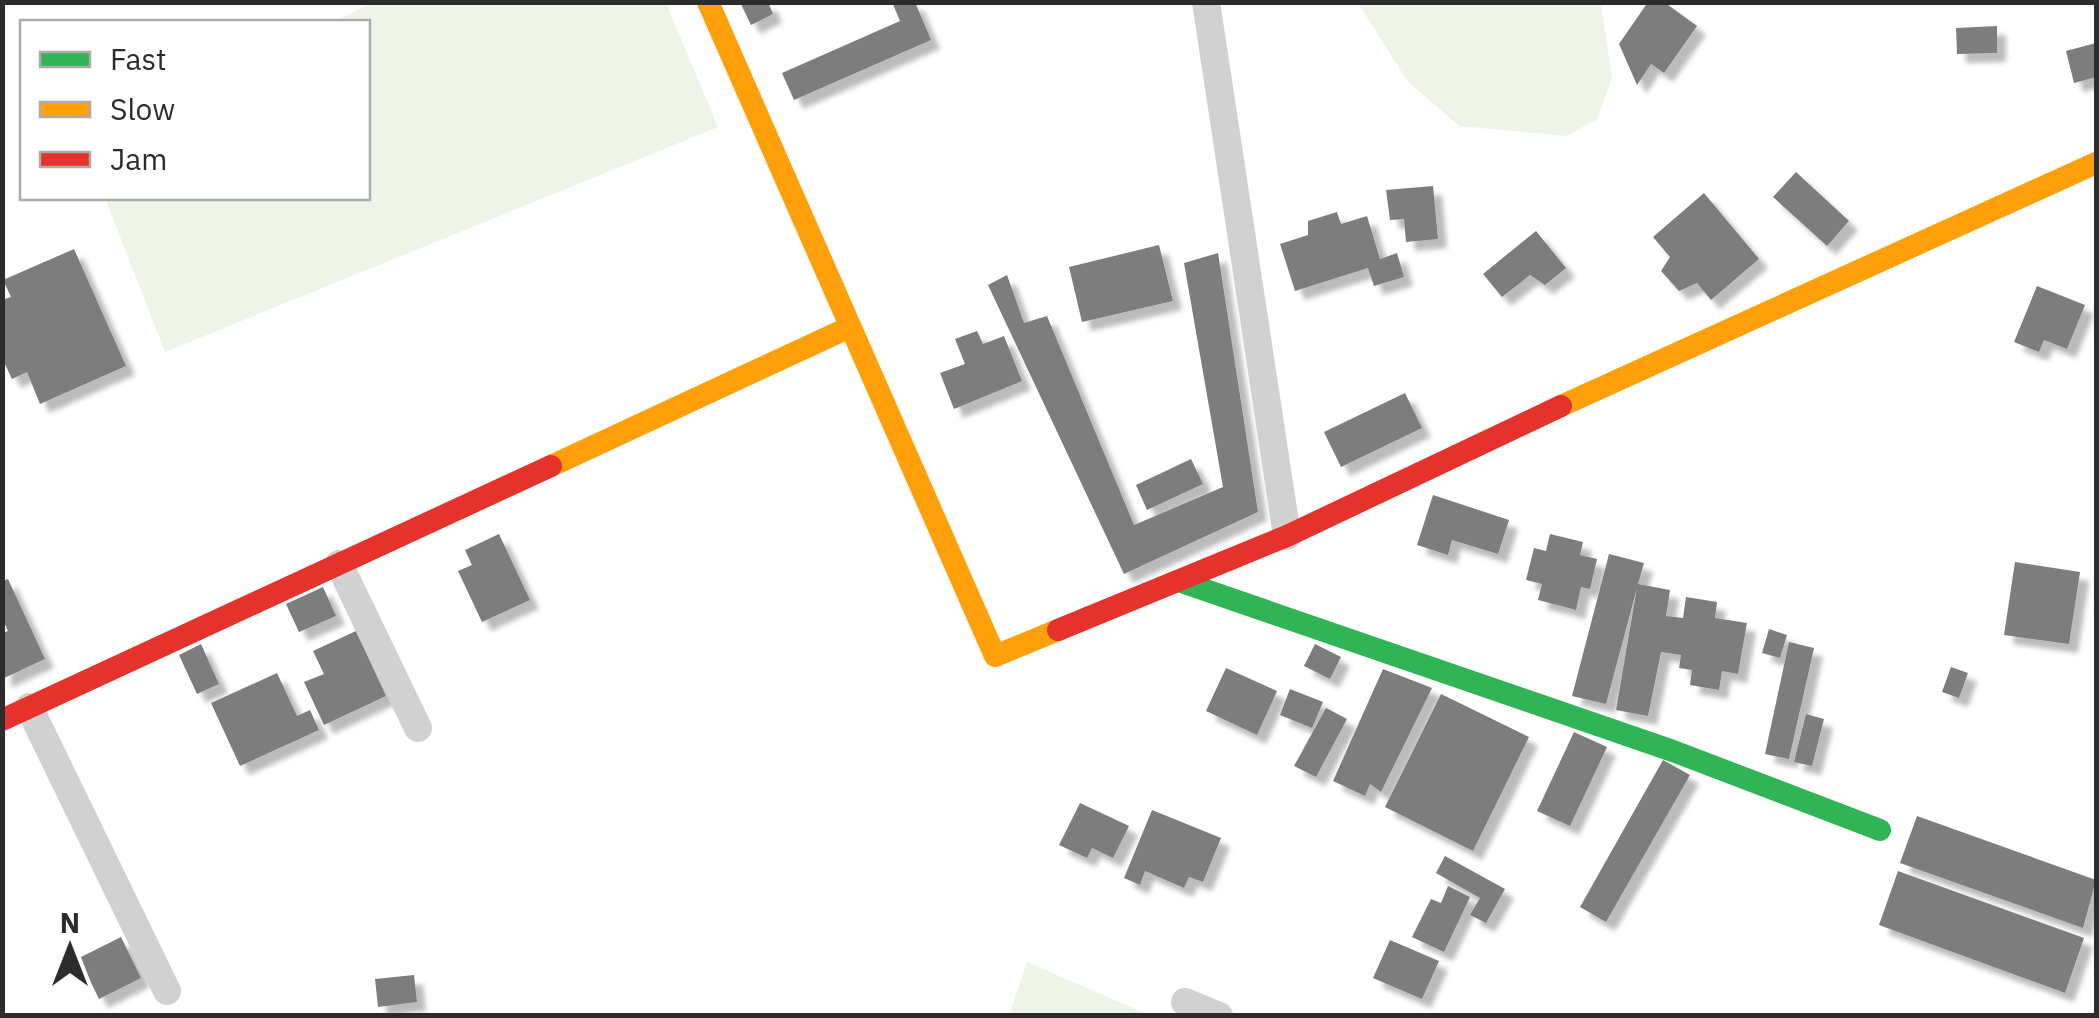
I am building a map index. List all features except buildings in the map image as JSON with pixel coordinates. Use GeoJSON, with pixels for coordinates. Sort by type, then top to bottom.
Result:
{"type":"FeatureCollection","features":[{"type":"Feature","properties":{"kind":"street"},"geometry":{"type":"LineString","coordinates":[[708,2],[996,656],[1287,536],[1720,331],[2096,163]]}},
{"type":"Feature","properties":{"kind":"street"},"geometry":{"type":"LineString","coordinates":[[1206,2],[1287,536]]}},
{"type":"Feature","properties":{"kind":"street"},"geometry":{"type":"LineString","coordinates":[[2,720],[850,327]]}},
{"type":"Feature","properties":{"kind":"street"},"geometry":{"type":"LineString","coordinates":[[339,564],[418,728]]}},
{"type":"Feature","properties":{"kind":"street"},"geometry":{"type":"LineString","coordinates":[[1178,581],[1655,744],[1880,830]]}},
{"type":"Feature","properties":{"kind":"street"},"geometry":{"type":"LineString","coordinates":[[29,707],[167,991]]}},
{"type":"Feature","properties":{"kind":"street"},"geometry":{"type":"LineString","coordinates":[[1185,1002],[1219,1016]]}},
{"type":"Feature","properties":{"kind":"shaded area"},"geometry":{"type":"Polygon","coordinates":[[[372,3],[666,3],[718,127],[165,352],[106,200],[370,200],[370,20],[338,20],[372,3]]]}},
{"type":"Feature","properties":{"kind":"shaded area"},"geometry":{"type":"Polygon","coordinates":[[[1358,3],[1601,3],[1612,78],[1597,119],[1567,136],[1459,126],[1408,82],[1358,3]]]}},
{"type":"Feature","properties":{"kind":"shaded area"},"geometry":{"type":"Polygon","coordinates":[[[1027,962],[1149,1015],[1009,1015],[1027,962]]]}},
{"type":"Feature","properties":{"kind":"traffic: fast"},"geometry":{"type":"LineString","coordinates":[[1179,581],[1673,751],[1880,830]]}},
{"type":"Feature","properties":{"kind":"traffic: slow"},"geometry":{"type":"LineString","coordinates":[[708,2],[995,656],[1058,630]]}},
{"type":"Feature","properties":{"kind":"traffic: slow"},"geometry":{"type":"LineString","coordinates":[[1561,406],[2096,163]]}},
{"type":"Feature","properties":{"kind":"traffic: slow"},"geometry":{"type":"LineString","coordinates":[[551,466],[850,327]]}},
{"type":"Feature","properties":{"kind":"traffic: jam"},"geometry":{"type":"LineString","coordinates":[[1058,630],[1287,536],[1561,406]]}},
{"type":"Feature","properties":{"kind":"traffic: jam"},"geometry":{"type":"LineString","coordinates":[[2,720],[551,466]]}}]}
